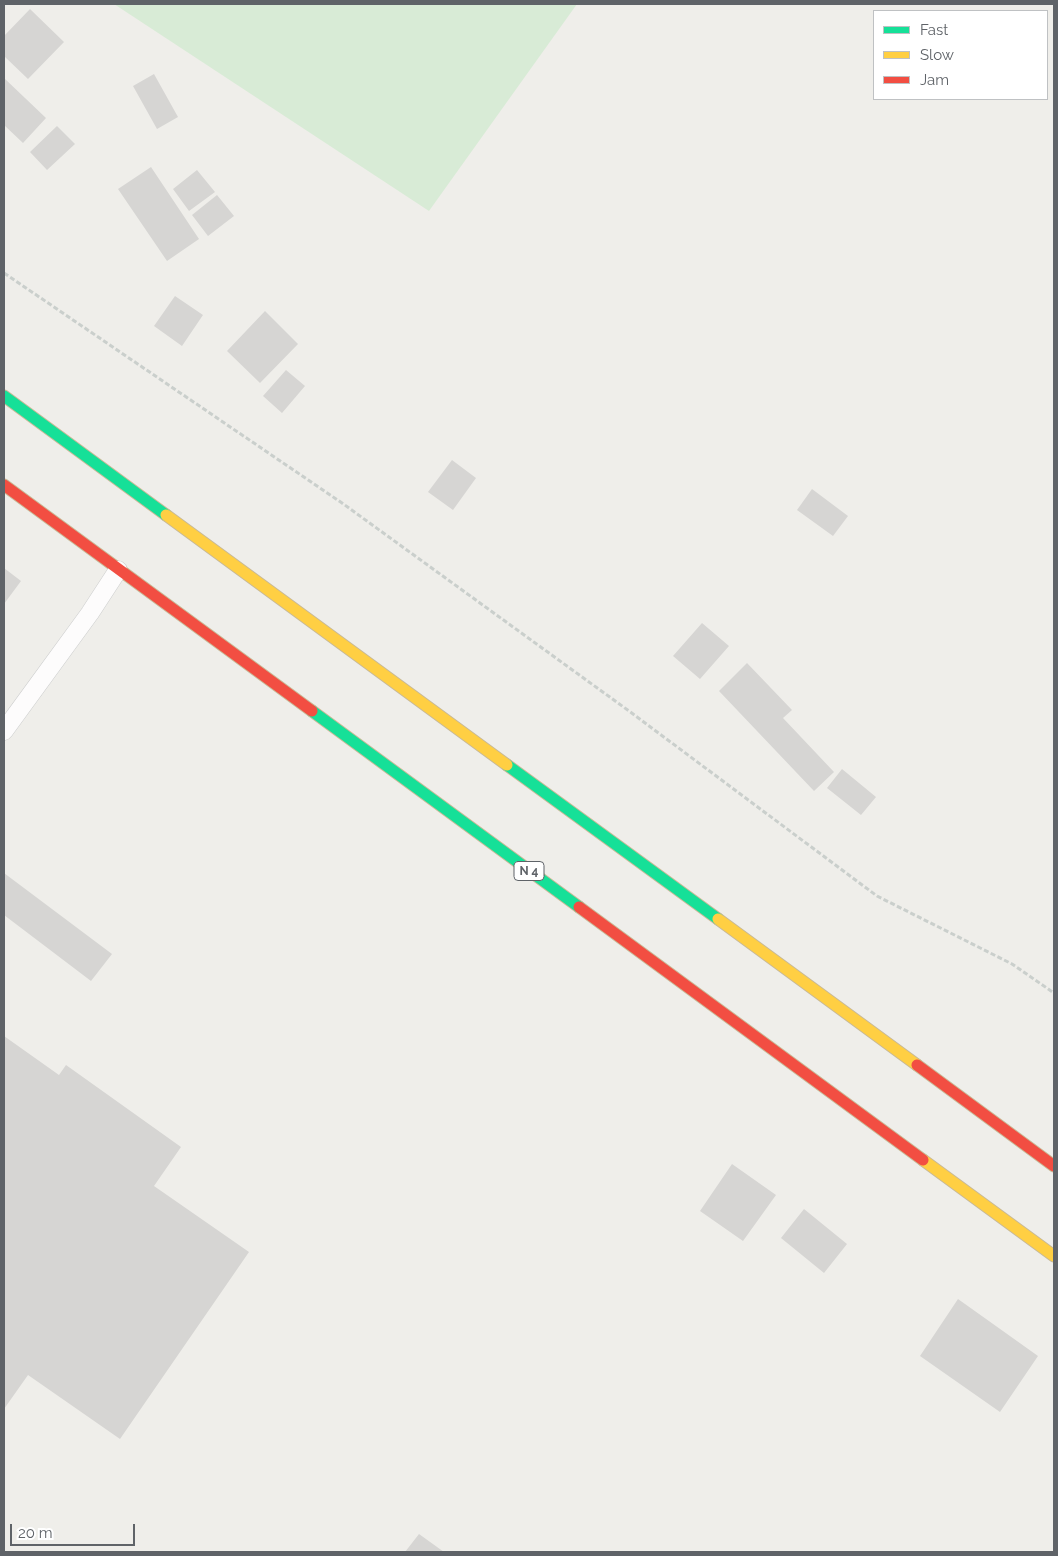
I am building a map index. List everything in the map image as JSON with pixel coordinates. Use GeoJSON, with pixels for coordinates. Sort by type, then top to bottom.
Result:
{"type":"FeatureCollection","features":[{"type":"Feature","properties":{"kind":"highway"},"geometry":{"type":"LineString","coordinates":[[4,396],[1054,1166]]}},
{"type":"Feature","properties":{"kind":"highway","name":"N 4"},"geometry":{"type":"LineString","coordinates":[[4,485],[1054,1256]]}},
{"type":"Feature","properties":{"kind":"lane"},"geometry":{"type":"LineString","coordinates":[[4,731],[90,613],[118,570]]}},
{"type":"Feature","properties":{"kind":"path"},"geometry":{"type":"LineString","coordinates":[[4,273],[342,503],[629,711],[877,896],[1012,964],[1054,993]]}},
{"type":"Feature","properties":{"kind":"green space"},"geometry":{"type":"Polygon","coordinates":[[[114,4],[577,4],[429,211],[114,4]]]}},
{"type":"Feature","properties":{"kind":"building"},"geometry":{"type":"Polygon","coordinates":[[[30,9],[64,42],[28,79],[4,56],[4,36],[30,9]]]}},
{"type":"Feature","properties":{"kind":"building"},"geometry":{"type":"Polygon","coordinates":[[[154,74],[178,117],[157,129],[133,86],[154,74]]]}},
{"type":"Feature","properties":{"kind":"building"},"geometry":{"type":"Polygon","coordinates":[[[4,78],[46,118],[23,143],[4,125],[4,78]]]}},
{"type":"Feature","properties":{"kind":"building"},"geometry":{"type":"Polygon","coordinates":[[[57,126],[75,144],[47,170],[30,152],[57,126]]]}},
{"type":"Feature","properties":{"kind":"building"},"geometry":{"type":"Polygon","coordinates":[[[151,167],[199,239],[167,261],[118,189],[151,167]]]}},
{"type":"Feature","properties":{"kind":"building"},"geometry":{"type":"Polygon","coordinates":[[[197,170],[215,192],[189,211],[173,189],[197,170]]]}},
{"type":"Feature","properties":{"kind":"building"},"geometry":{"type":"Polygon","coordinates":[[[217,195],[234,216],[208,236],[192,215],[217,195]]]}},
{"type":"Feature","properties":{"kind":"building"},"geometry":{"type":"Polygon","coordinates":[[[175,296],[203,315],[182,346],[154,326],[175,296]]]}},
{"type":"Feature","properties":{"kind":"building"},"geometry":{"type":"Polygon","coordinates":[[[265,311],[298,344],[260,383],[227,351],[265,311]]]}},
{"type":"Feature","properties":{"kind":"building"},"geometry":{"type":"Polygon","coordinates":[[[286,370],[305,386],[282,413],[263,396],[286,370]]]}},
{"type":"Feature","properties":{"kind":"building"},"geometry":{"type":"Polygon","coordinates":[[[452,460],[476,478],[453,510],[428,492],[452,460]]]}},
{"type":"Feature","properties":{"kind":"building"},"geometry":{"type":"Polygon","coordinates":[[[812,489],[848,516],[833,536],[797,510],[812,489]]]}},
{"type":"Feature","properties":{"kind":"building"},"geometry":{"type":"Polygon","coordinates":[[[4,568],[21,581],[4,604],[4,568]]]}},
{"type":"Feature","properties":{"kind":"building"},"geometry":{"type":"Polygon","coordinates":[[[702,623],[729,646],[700,679],[673,656],[702,623]]]}},
{"type":"Feature","properties":{"kind":"building"},"geometry":{"type":"Polygon","coordinates":[[[747,663],[792,710],[783,718],[834,772],[814,791],[719,691],[747,663]]]}},
{"type":"Feature","properties":{"kind":"building"},"geometry":{"type":"Polygon","coordinates":[[[842,769],[876,797],[861,815],[827,788],[842,769]]]}},
{"type":"Feature","properties":{"kind":"building"},"geometry":{"type":"Polygon","coordinates":[[[4,873],[112,954],[91,981],[4,915],[4,873]]]}},
{"type":"Feature","properties":{"kind":"building"},"geometry":{"type":"Polygon","coordinates":[[[4,1036],[59,1075],[66,1065],[181,1147],[154,1186],[249,1252],[120,1439],[28,1375],[4,1409],[4,1036]]]}},
{"type":"Feature","properties":{"kind":"building"},"geometry":{"type":"Polygon","coordinates":[[[732,1164],[776,1195],[743,1241],[700,1211],[732,1164]]]}},
{"type":"Feature","properties":{"kind":"building"},"geometry":{"type":"Polygon","coordinates":[[[804,1209],[847,1244],[824,1273],[781,1238],[804,1209]]]}},
{"type":"Feature","properties":{"kind":"building"},"geometry":{"type":"Polygon","coordinates":[[[958,1299],[1038,1356],[1000,1412],[920,1356],[958,1299]]]}},
{"type":"Feature","properties":{"kind":"building"},"geometry":{"type":"Polygon","coordinates":[[[419,1534],[444,1552],[405,1552],[419,1534]]]}},
{"type":"Feature","properties":{"kind":"traffic: fast"},"geometry":{"type":"LineString","coordinates":[[4,396],[166,515]]}},
{"type":"Feature","properties":{"kind":"traffic: fast"},"geometry":{"type":"LineString","coordinates":[[312,711],[579,907]]}},
{"type":"Feature","properties":{"kind":"traffic: fast"},"geometry":{"type":"LineString","coordinates":[[507,765],[718,919]]}},
{"type":"Feature","properties":{"kind":"traffic: slow"},"geometry":{"type":"LineString","coordinates":[[166,515],[507,765]]}},
{"type":"Feature","properties":{"kind":"traffic: slow"},"geometry":{"type":"LineString","coordinates":[[718,919],[917,1065]]}},
{"type":"Feature","properties":{"kind":"traffic: slow"},"geometry":{"type":"LineString","coordinates":[[923,1160],[1054,1256]]}},
{"type":"Feature","properties":{"kind":"traffic: jam"},"geometry":{"type":"LineString","coordinates":[[4,485],[312,711]]}},
{"type":"Feature","properties":{"kind":"traffic: jam"},"geometry":{"type":"LineString","coordinates":[[579,907],[923,1160]]}},
{"type":"Feature","properties":{"kind":"traffic: jam"},"geometry":{"type":"LineString","coordinates":[[917,1065],[1054,1166]]}}]}
